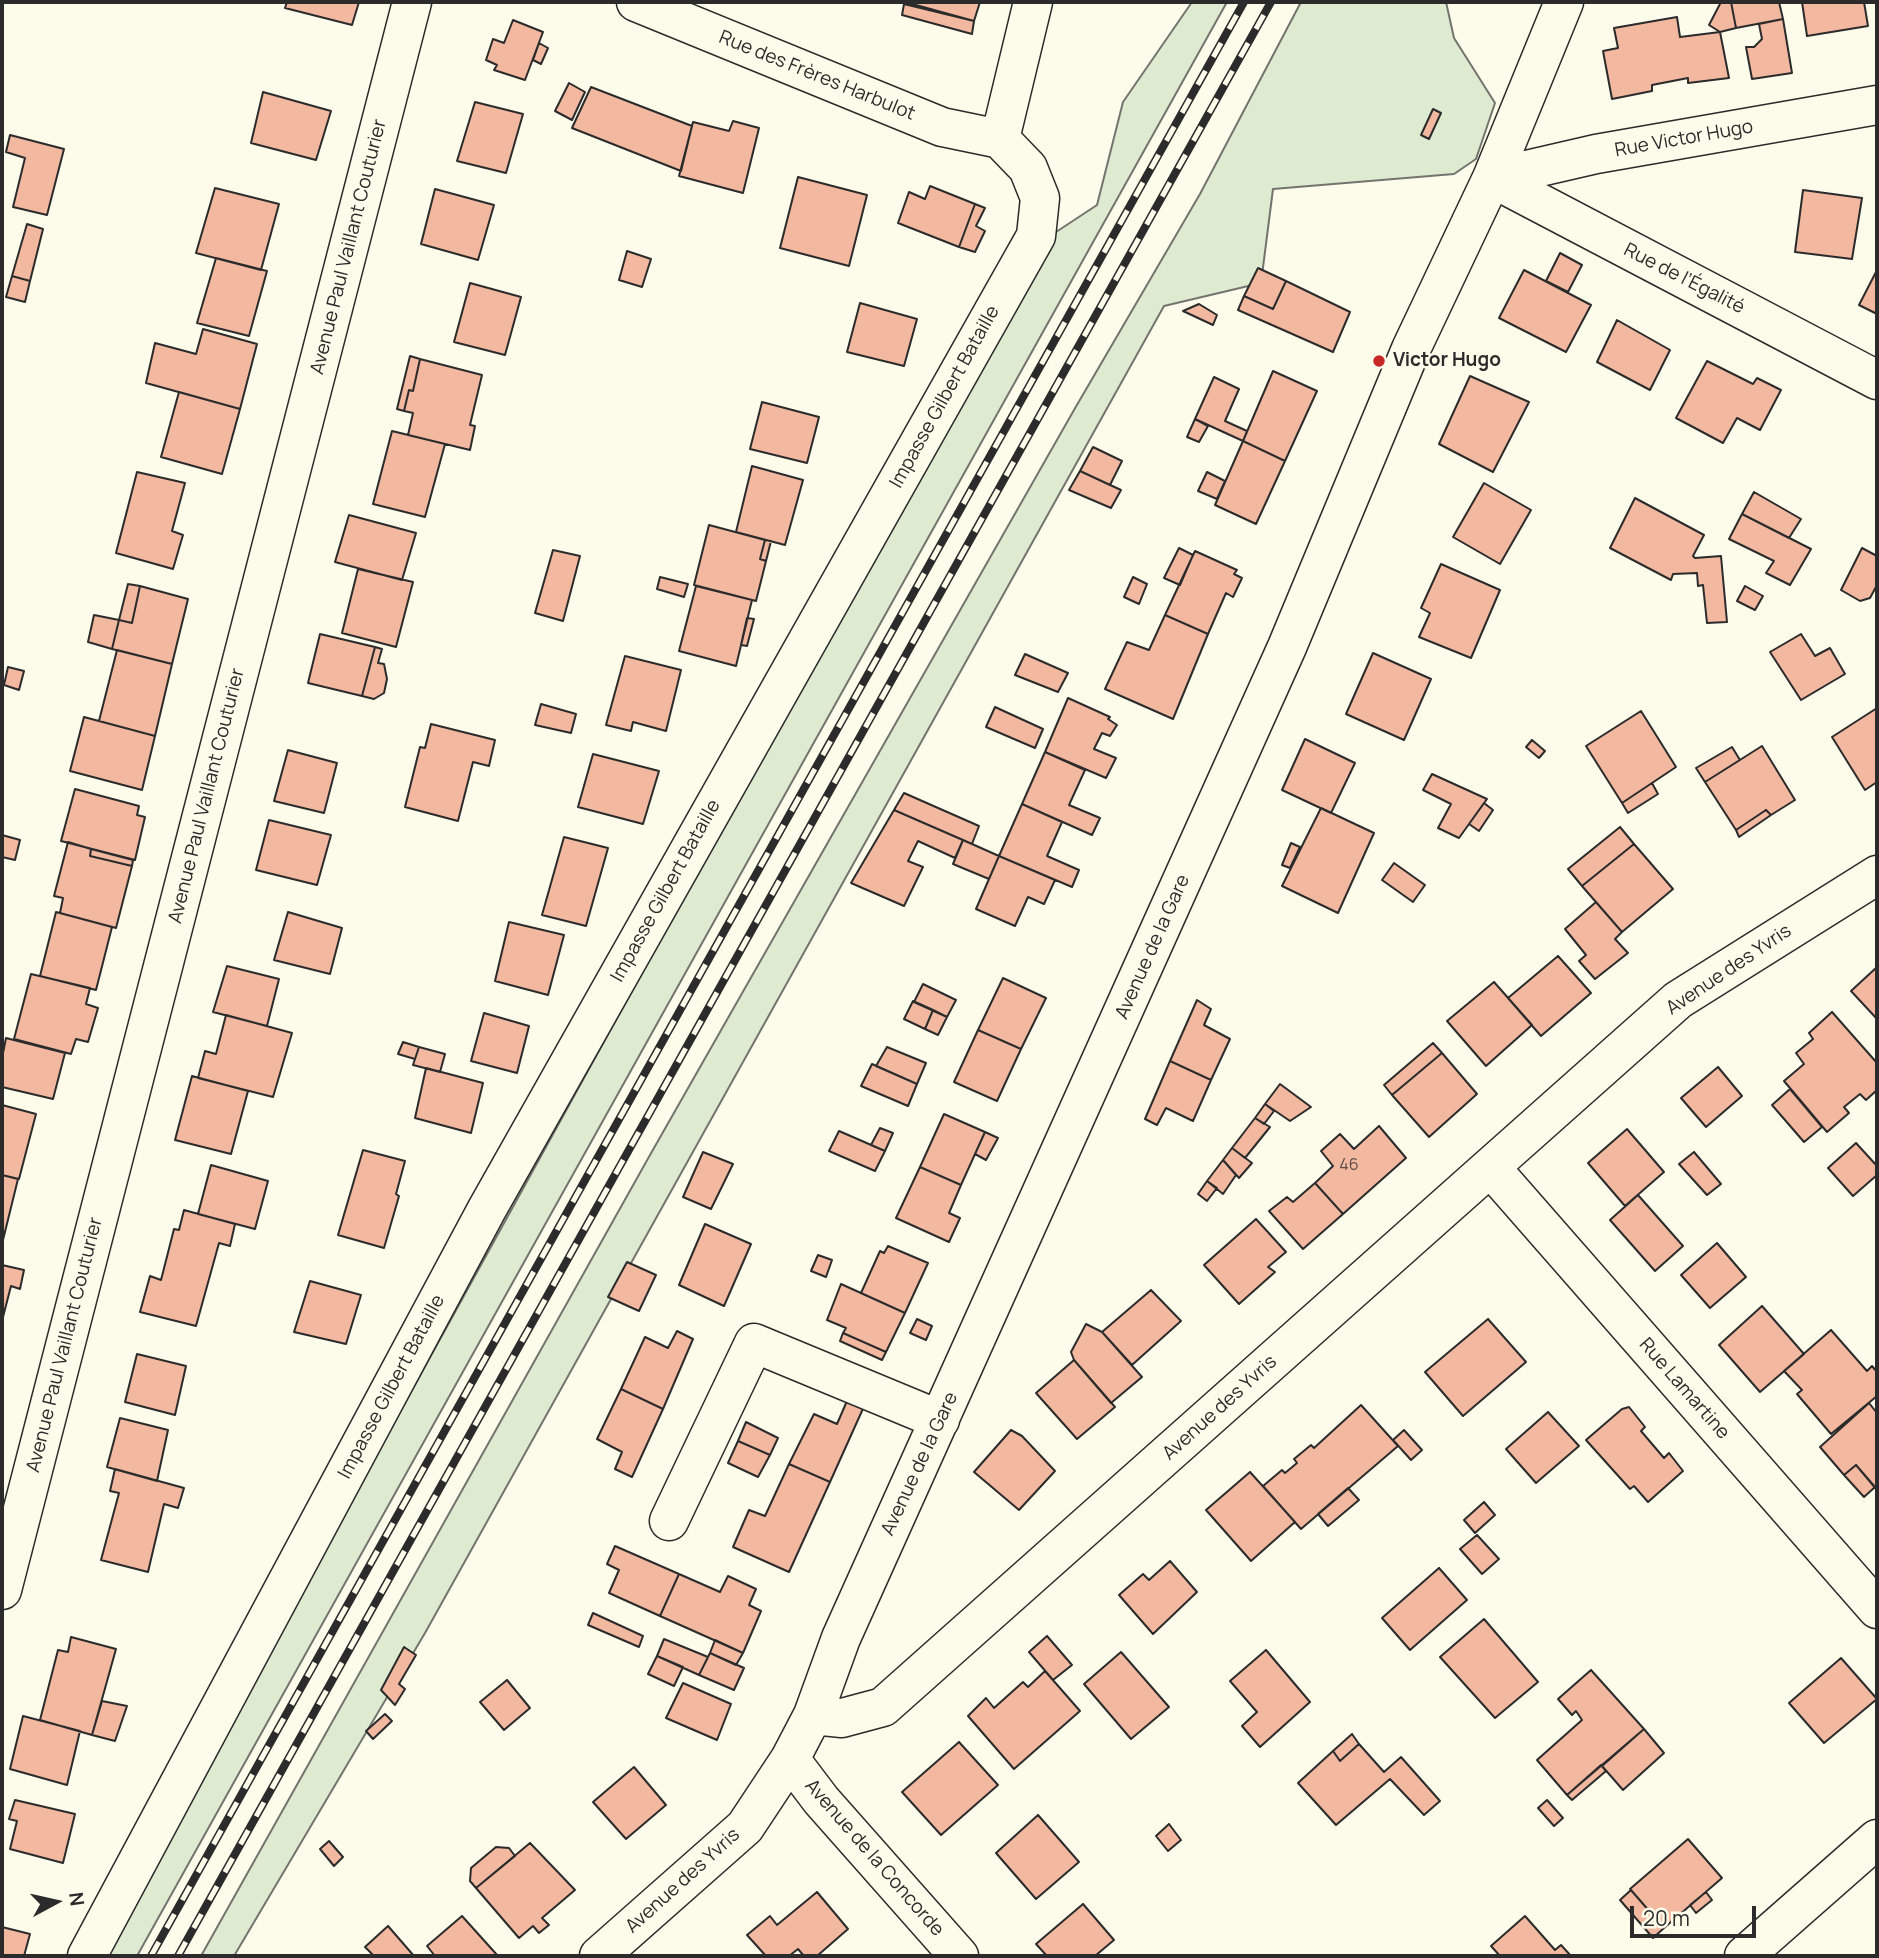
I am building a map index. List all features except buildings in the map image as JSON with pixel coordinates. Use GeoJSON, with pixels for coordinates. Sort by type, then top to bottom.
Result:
{"type":"FeatureCollection","features":[{"type":"Feature","properties":{"kind":"street","name":"Avenue Paul Vaillant Couturier"},"geometry":{"type":"LineString","coordinates":[[2,1590],[412,2]]}},
{"type":"Feature","properties":{"kind":"street","name":"Rue des Frères Harbulot"},"geometry":{"type":"LineString","coordinates":[[636,2],[942,127],[1000,139]]}},
{"type":"Feature","properties":{"kind":"street"},"geometry":{"type":"LineString","coordinates":[[1000,139],[1033,2]]}},
{"type":"Feature","properties":{"kind":"street","name":"Avenue de la Gare"},"geometry":{"type":"LineString","coordinates":[[813,1715],[841,1638],[1287,647],[1411,349],[1492,178],[1563,2]]}},
{"type":"Feature","properties":{"kind":"street","name":"Rue Victor Hugo"},"geometry":{"type":"LineString","coordinates":[[1492,178],[1596,155],[1877,105]]}},
{"type":"Feature","properties":{"kind":"street","name":"Impasse Gilbert Bataille"},"geometry":{"type":"LineString","coordinates":[[87,1956],[254,1648],[486,1209],[1036,236],[1040,198],[1028,168],[1000,139]]}},
{"type":"Feature","properties":{"kind":"street","name":"Rue de l’Égalité"},"geometry":{"type":"LineString","coordinates":[[1492,178],[1877,380]]}},
{"type":"Feature","properties":{"kind":"street","name":"Avenue des Yvris"},"geometry":{"type":"LineString","coordinates":[[599,1956],[745,1827],[790,1759],[813,1715],[842,1717],[883,1707],[1678,1000],[1877,875]]}},
{"type":"Feature","properties":{"kind":"street","name":"Rue Lamartine"},"geometry":{"type":"LineString","coordinates":[[1491,1168],[1877,1609]]}},
{"type":"Feature","properties":{"kind":"street"},"geometry":{"type":"LineString","coordinates":[[668,1521],[754,1343],[940,1420]]}},
{"type":"Feature","properties":{"kind":"street","name":"Avenue de la Concorde"},"geometry":{"type":"LineString","coordinates":[[790,1759],[821,1800],[959,1956]]}},
{"type":"Feature","properties":{"kind":"street"},"geometry":{"type":"LineString","coordinates":[[1744,1956],[1877,1839]]}},
{"type":"Feature","properties":{"kind":"green space"},"geometry":{"type":"Polygon","coordinates":[[[1192,2],[1227,2],[137,1956],[100,1956],[1047,238],[1097,205],[1123,102],[1192,2]]]}},
{"type":"Feature","properties":{"kind":"green space"},"geometry":{"type":"Polygon","coordinates":[[[1301,2],[1446,2],[1454,38],[1495,103],[1476,159],[1454,174],[1273,189],[1261,283],[1164,306],[425,1633],[234,1956],[201,1956],[650,1155],[1200,194],[1301,2]]]}},
{"type":"Feature","properties":{"kind":"railway"},"geometry":{"type":"LineString","coordinates":[[151,1956],[1244,2]]}},
{"type":"Feature","properties":{"kind":"railway"},"geometry":{"type":"LineString","coordinates":[[178,1956],[1271,2]]}},
{"type":"Feature","properties":{"kind":"place","name":"Victor Hugo"},"geometry":{"type":"Point","coordinates":[1379,361]}}]}
